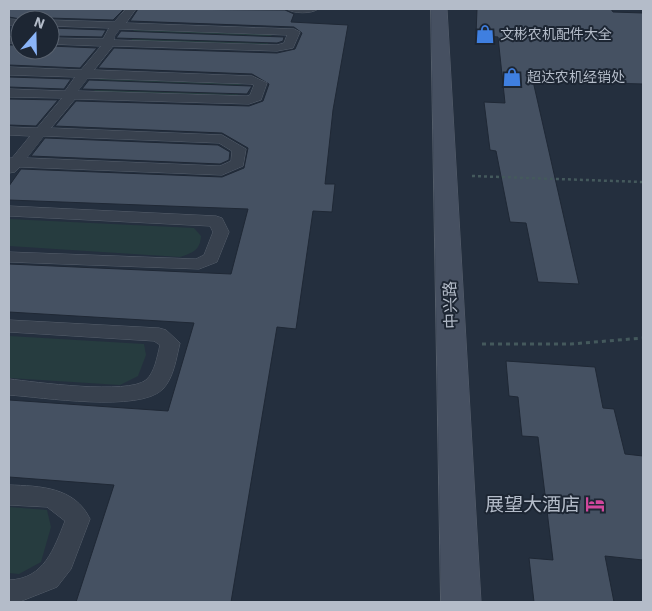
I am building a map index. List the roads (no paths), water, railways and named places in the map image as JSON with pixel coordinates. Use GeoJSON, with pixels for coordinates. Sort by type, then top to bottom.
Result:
{"type":"FeatureCollection","features":[{"type":"Feature","properties":{"kind":"main road","name":"中兴路"},"geometry":{"type":"LineString","coordinates":[[439,9],[461,602]]}},
{"type":"Feature","properties":{"kind":"lane"},"geometry":{"type":"LineString","coordinates":[[110,43],[108,37],[131,9]]}},
{"type":"Feature","properties":{"kind":"lane"},"geometry":{"type":"LineString","coordinates":[[292,9],[313,9]]}},
{"type":"Feature","properties":{"kind":"lane"},"geometry":{"type":"LineString","coordinates":[[60,23],[294,32],[289,46],[277,48],[60,41]]}},
{"type":"Feature","properties":{"kind":"lane"},"geometry":{"type":"LineString","coordinates":[[11,165],[40,132],[110,43]]}},
{"type":"Feature","properties":{"kind":"lane"},"geometry":{"type":"LineString","coordinates":[[9,71],[252,80],[260,83],[256,97],[249,100],[9,93]]}},
{"type":"Feature","properties":{"kind":"lane"},"geometry":{"type":"LineString","coordinates":[[9,131],[222,139],[239,149],[238,163],[222,171],[11,165]]}},
{"type":"Feature","properties":{"kind":"lane"},"geometry":{"type":"LineString","coordinates":[[9,211],[216,221],[221,232],[211,258],[199,264],[9,257]]}},
{"type":"Feature","properties":{"kind":"lane"},"geometry":{"type":"LineString","coordinates":[[9,326],[160,335],[170,343],[160,377],[150,388],[124,395],[9,387]]}},
{"type":"Feature","properties":{"kind":"lane"},"geometry":{"type":"LineString","coordinates":[[9,494],[54,497],[67,506],[78,519],[62,561],[48,580],[9,592]]}},
{"type":"Feature","properties":{"kind":"place","name":"文彬农机配件大全"},"geometry":{"type":"Point","coordinates":[485,34]}},
{"type":"Feature","properties":{"kind":"place","name":"超达农机经销处"},"geometry":{"type":"Point","coordinates":[512,77]}},
{"type":"Feature","properties":{"kind":"place","name":"展望大酒店"},"geometry":{"type":"Point","coordinates":[595,504]}}]}
